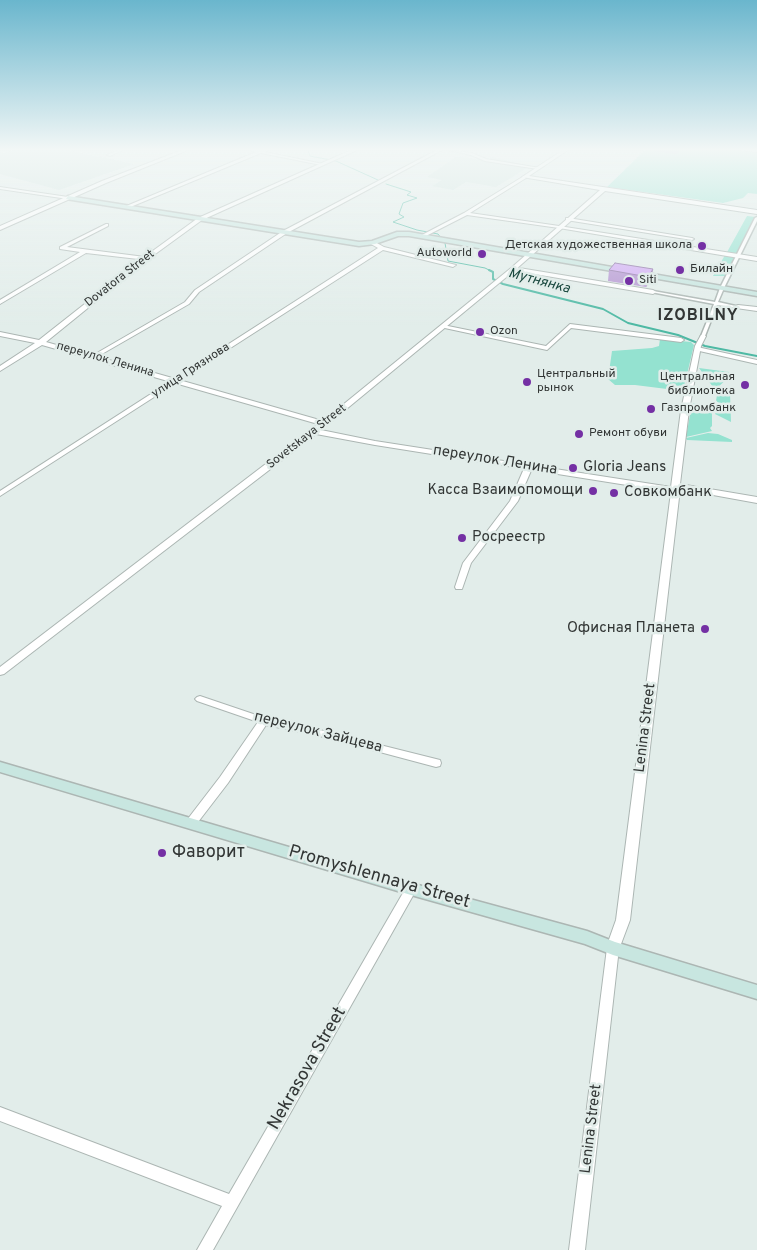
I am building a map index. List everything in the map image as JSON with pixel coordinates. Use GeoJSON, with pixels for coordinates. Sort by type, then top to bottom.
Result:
{"type":"FeatureCollection","features":[{"type":"Feature","properties":{"kind":"main road"},"geometry":{"type":"LineString","coordinates":[[134,208],[359,244],[373,243],[397,234],[427,233],[436,239],[757,294]]}},
{"type":"Feature","properties":{"kind":"main road","name":"Promyshlennaya Street"},"geometry":{"type":"LineString","coordinates":[[0,767],[587,938],[613,948],[757,992]]}},
{"type":"Feature","properties":{"kind":"street"},"geometry":{"type":"LineString","coordinates":[[0,228],[45,208]]}},
{"type":"Feature","properties":{"kind":"street","name":"Dovatora Street"},"geometry":{"type":"LineString","coordinates":[[0,369],[40,343],[145,259],[200,219],[223,208]]}},
{"type":"Feature","properties":{"kind":"street"},"geometry":{"type":"LineString","coordinates":[[93,357],[187,303],[197,290],[285,232],[330,208]]}},
{"type":"Feature","properties":{"kind":"street"},"geometry":{"type":"LineString","coordinates":[[427,233],[475,208]]}},
{"type":"Feature","properties":{"kind":"street","name":"Sovetskaya Street"},"geometry":{"type":"LineString","coordinates":[[0,672],[325,424],[512,270],[581,208]]}},
{"type":"Feature","properties":{"kind":"street"},"geometry":{"type":"LineString","coordinates":[[731,208],[757,212]]}},
{"type":"Feature","properties":{"kind":"street"},"geometry":{"type":"LineString","coordinates":[[466,214],[757,259]]}},
{"type":"Feature","properties":{"kind":"street","name":"Lenina Street"},"geometry":{"type":"LineString","coordinates":[[577,1250],[613,948],[623,920],[685,410],[699,343],[722,288],[740,257],[757,218]]}},
{"type":"Feature","properties":{"kind":"street"},"geometry":{"type":"LineString","coordinates":[[568,219],[692,239]]}},
{"type":"Feature","properties":{"kind":"street"},"geometry":{"type":"LineString","coordinates":[[106,225],[62,248],[145,259]]}},
{"type":"Feature","properties":{"kind":"street"},"geometry":{"type":"LineString","coordinates":[[373,243],[382,248],[453,265]]}},
{"type":"Feature","properties":{"kind":"street","name":"улица Грязнова"},"geometry":{"type":"LineString","coordinates":[[0,494],[382,248]]}},
{"type":"Feature","properties":{"kind":"street"},"geometry":{"type":"LineString","coordinates":[[0,302],[85,251]]}},
{"type":"Feature","properties":{"kind":"street"},"geometry":{"type":"LineString","coordinates":[[512,270],[757,310]]}},
{"type":"Feature","properties":{"kind":"street"},"geometry":{"type":"LineString","coordinates":[[443,327],[547,348],[570,326],[682,340]]}},
{"type":"Feature","properties":{"kind":"street","name":"переулок Ленина"},"geometry":{"type":"LineString","coordinates":[[0,334],[93,357],[325,424]]}},
{"type":"Feature","properties":{"kind":"street"},"geometry":{"type":"LineString","coordinates":[[699,343],[757,362]]}},
{"type":"Feature","properties":{"kind":"street","name":"переулок Ленина"},"geometry":{"type":"LineString","coordinates":[[315,431],[375,443],[757,500]]}},
{"type":"Feature","properties":{"kind":"street"},"geometry":{"type":"LineString","coordinates":[[459,587],[466,563],[514,501],[529,466]]}},
{"type":"Feature","properties":{"kind":"street","name":"переулок Зайцева"},"geometry":{"type":"LineString","coordinates":[[200,699],[264,721],[316,732],[436,763]]}},
{"type":"Feature","properties":{"kind":"street"},"geometry":{"type":"LineString","coordinates":[[191,823],[224,780],[264,721]]}},
{"type":"Feature","properties":{"kind":"street","name":"Nekrasova Street"},"geometry":{"type":"LineString","coordinates":[[205,1250],[411,888]]}},
{"type":"Feature","properties":{"kind":"street"},"geometry":{"type":"LineString","coordinates":[[0,1114],[232,1203]]}},
{"type":"Feature","properties":{"kind":"green space"},"geometry":{"type":"Polygon","coordinates":[[[747,216],[756,217],[737,255],[726,254],[747,216]]]}},
{"type":"Feature","properties":{"kind":"green space"},"geometry":{"type":"Polygon","coordinates":[[[725,255],[735,257],[726,276],[713,276],[725,255]]]}},
{"type":"Feature","properties":{"kind":"green space"},"geometry":{"type":"Polygon","coordinates":[[[660,339],[691,342],[694,345],[683,391],[635,385],[615,385],[608,379],[612,351],[652,348],[659,346],[660,339]]]}},
{"type":"Feature","properties":{"kind":"green space"},"geometry":{"type":"Polygon","coordinates":[[[699,368],[729,372],[730,376],[717,388],[713,387],[699,368]]]}},
{"type":"Feature","properties":{"kind":"green space"},"geometry":{"type":"Polygon","coordinates":[[[723,392],[730,393],[731,422],[715,414],[718,410],[716,404],[719,403],[716,401],[717,395],[723,392]]]}},
{"type":"Feature","properties":{"kind":"green space"},"geometry":{"type":"Polygon","coordinates":[[[694,403],[712,413],[712,426],[710,428],[712,431],[686,437],[692,404],[694,403]]]}},
{"type":"Feature","properties":{"kind":"green space"},"geometry":{"type":"Polygon","coordinates":[[[708,433],[718,434],[732,440],[732,442],[687,440],[686,438],[708,433]]]}},
{"type":"Feature","properties":{"kind":"building"},"geometry":{"type":"Polygon","coordinates":[[[615,263],[653,269],[648,277],[609,270],[615,263]]]}},
{"type":"Feature","properties":{"kind":"waterway","name":"Мутнянка"},"geometry":{"type":"LineString","coordinates":[[401,208],[399,214],[404,217],[393,222],[417,230],[438,234],[445,243],[448,261],[485,268],[493,272],[493,279],[503,284],[603,309],[628,323],[678,335],[705,346],[757,356]]}},
{"type":"Feature","properties":{"kind":"place","name":"Детская художественная школа"},"geometry":{"type":"Point","coordinates":[702,246]}},
{"type":"Feature","properties":{"kind":"place","name":"Autoworld"},"geometry":{"type":"Point","coordinates":[482,254]}},
{"type":"Feature","properties":{"kind":"place","name":"Билайн"},"geometry":{"type":"Point","coordinates":[680,270]}},
{"type":"Feature","properties":{"kind":"place","name":"Siti"},"geometry":{"type":"Point","coordinates":[629,281]}},
{"type":"Feature","properties":{"kind":"place","name":"Ozon"},"geometry":{"type":"Point","coordinates":[480,332]}},
{"type":"Feature","properties":{"kind":"place","name":"Центральный рынок"},"geometry":{"type":"Point","coordinates":[527,382]}},
{"type":"Feature","properties":{"kind":"place","name":"Центральная библиотека"},"geometry":{"type":"Point","coordinates":[745,385]}},
{"type":"Feature","properties":{"kind":"place","name":"Газпромбанк"},"geometry":{"type":"Point","coordinates":[651,409]}},
{"type":"Feature","properties":{"kind":"place","name":"Ремонт обуви"},"geometry":{"type":"Point","coordinates":[579,434]}},
{"type":"Feature","properties":{"kind":"place","name":"Gloria Jeans"},"geometry":{"type":"Point","coordinates":[573,468]}},
{"type":"Feature","properties":{"kind":"place","name":"Касса Взаимопомощи"},"geometry":{"type":"Point","coordinates":[593,491]}},
{"type":"Feature","properties":{"kind":"place","name":"Совкомбанк"},"geometry":{"type":"Point","coordinates":[614,493]}},
{"type":"Feature","properties":{"kind":"place","name":"Росреестр"},"geometry":{"type":"Point","coordinates":[462,538]}},
{"type":"Feature","properties":{"kind":"place","name":"Офисная Планета"},"geometry":{"type":"Point","coordinates":[705,629]}},
{"type":"Feature","properties":{"kind":"place","name":"Фаворит"},"geometry":{"type":"Point","coordinates":[162,853]}},
{"type":"Feature","properties":{"kind":"district","name":"IZOBILNY"},"geometry":{"type":"Point","coordinates":[698,317]}}]}
